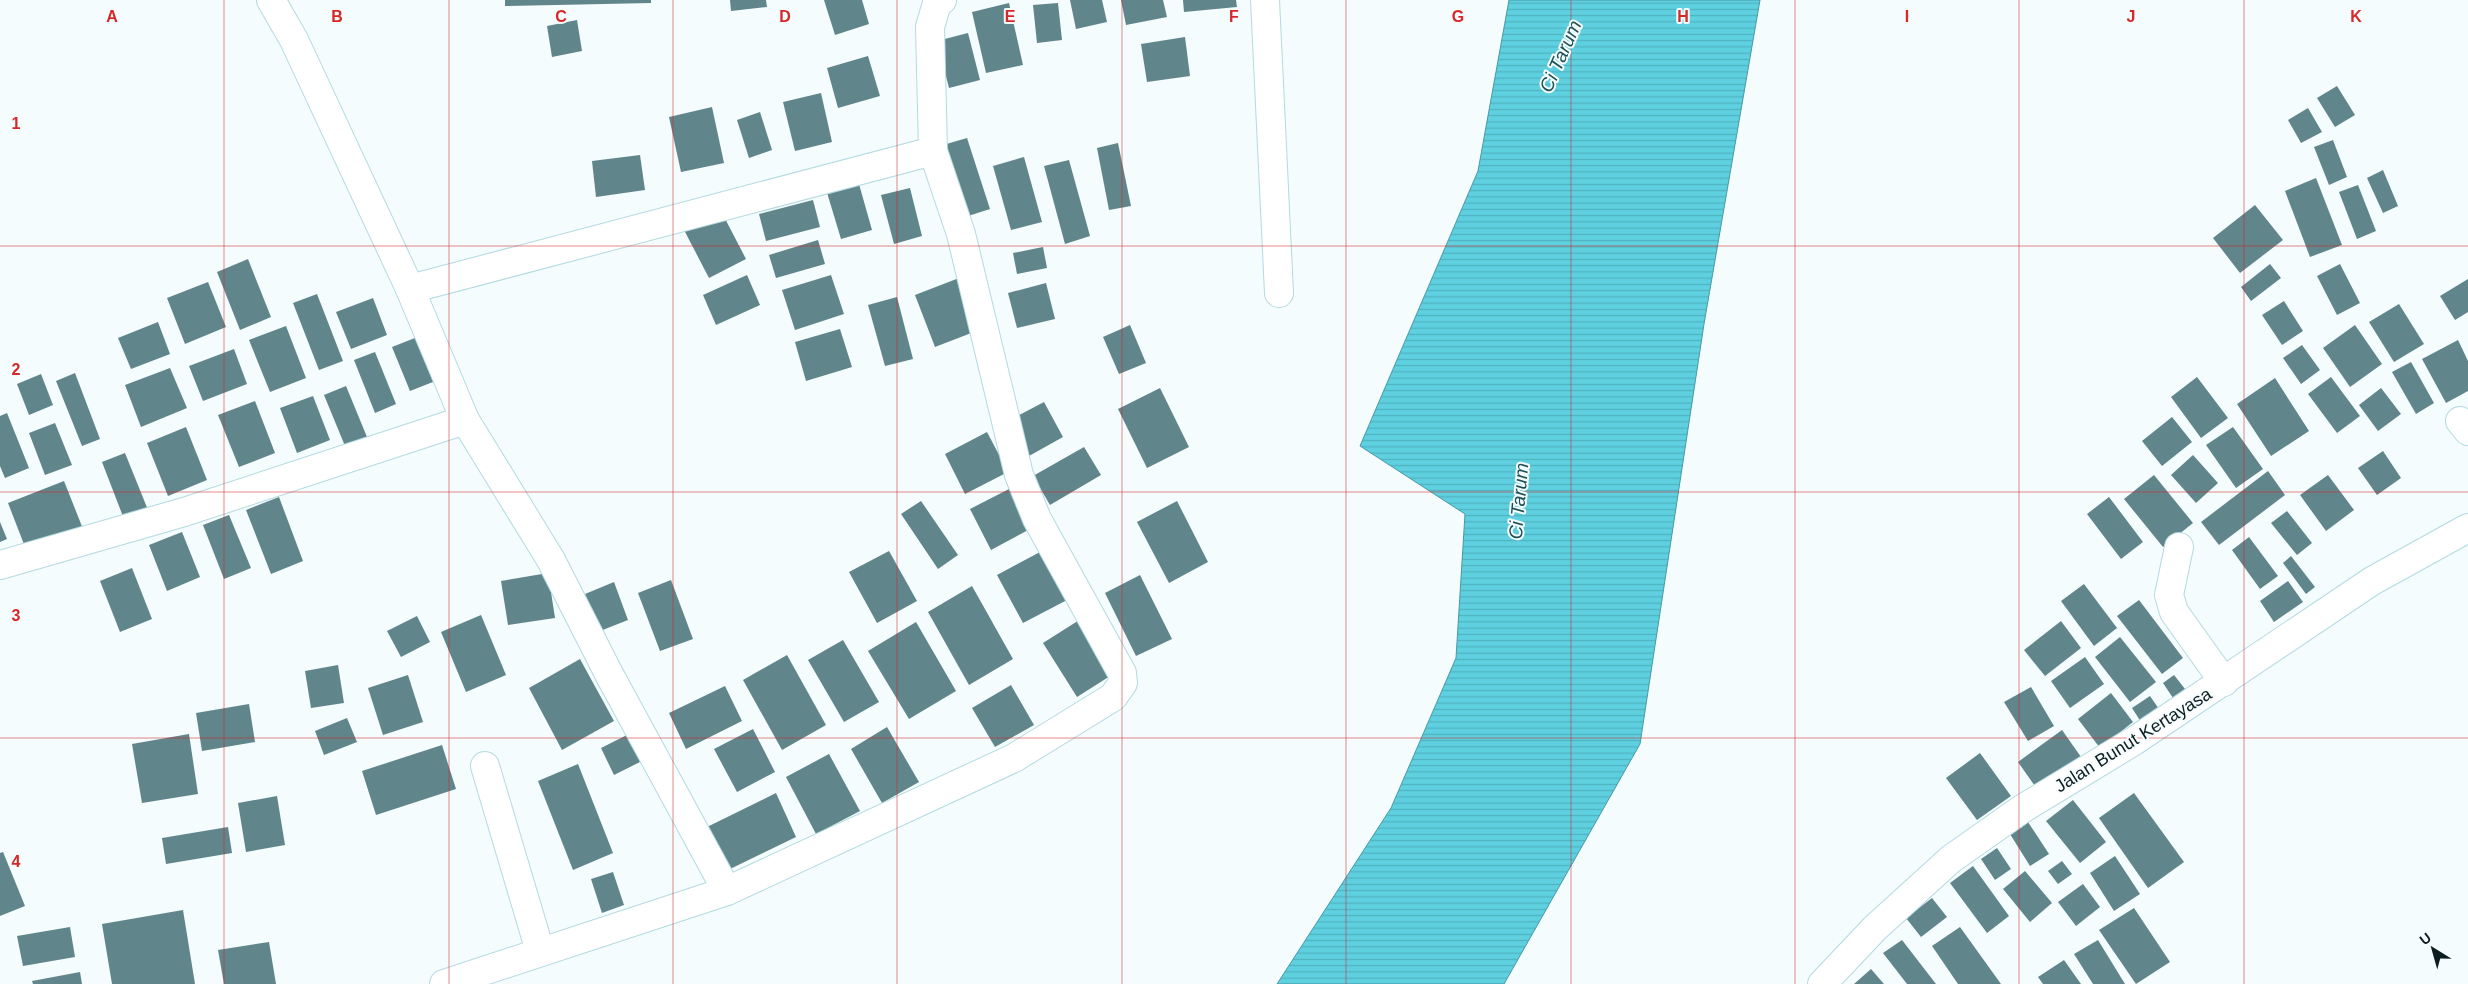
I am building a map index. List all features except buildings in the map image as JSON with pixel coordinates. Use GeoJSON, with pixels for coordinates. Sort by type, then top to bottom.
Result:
{"type":"FeatureCollection","features":[{"type":"Feature","properties":{"kind":"street"},"geometry":{"type":"LineString","coordinates":[[271,0],[311,76],[410,289],[465,420],[551,560],[609,674],[726,891]]}},
{"type":"Feature","properties":{"kind":"street"},"geometry":{"type":"LineString","coordinates":[[444,984],[726,891],[1014,758],[1113,697],[1123,683],[1122,673],[1037,519],[1019,475],[961,234],[933,151],[930,27],[937,3],[942,0]]}},
{"type":"Feature","properties":{"kind":"street"},"geometry":{"type":"LineString","coordinates":[[1265,0],[1279,293]]}},
{"type":"Feature","properties":{"kind":"street"},"geometry":{"type":"LineString","coordinates":[[410,289],[933,151]]}},
{"type":"Feature","properties":{"kind":"street"},"geometry":{"type":"LineString","coordinates":[[0,565],[184,512],[465,420]]}},
{"type":"Feature","properties":{"kind":"street","name":"Jalan Bunut Kertayasa"},"geometry":{"type":"LineString","coordinates":[[1822,984],[1875,928],[1951,859],[2022,809],[2134,742],[2372,580],[2468,528]]}},
{"type":"Feature","properties":{"kind":"street"},"geometry":{"type":"LineString","coordinates":[[2179,547],[2169,595],[2174,612],[2224,682]]}},
{"type":"Feature","properties":{"kind":"street"},"geometry":{"type":"LineString","coordinates":[[485,766],[540,951]]}},
{"type":"Feature","properties":{"kind":"water","name":"Ci Tarum"},"geometry":{"type":"Polygon","coordinates":[[[1509,0],[1760,0],[1704,324],[1640,744],[1504,984],[1277,984],[1391,808],[1456,658],[1465,514],[1360,446],[1478,171],[1509,0]]]}}]}
